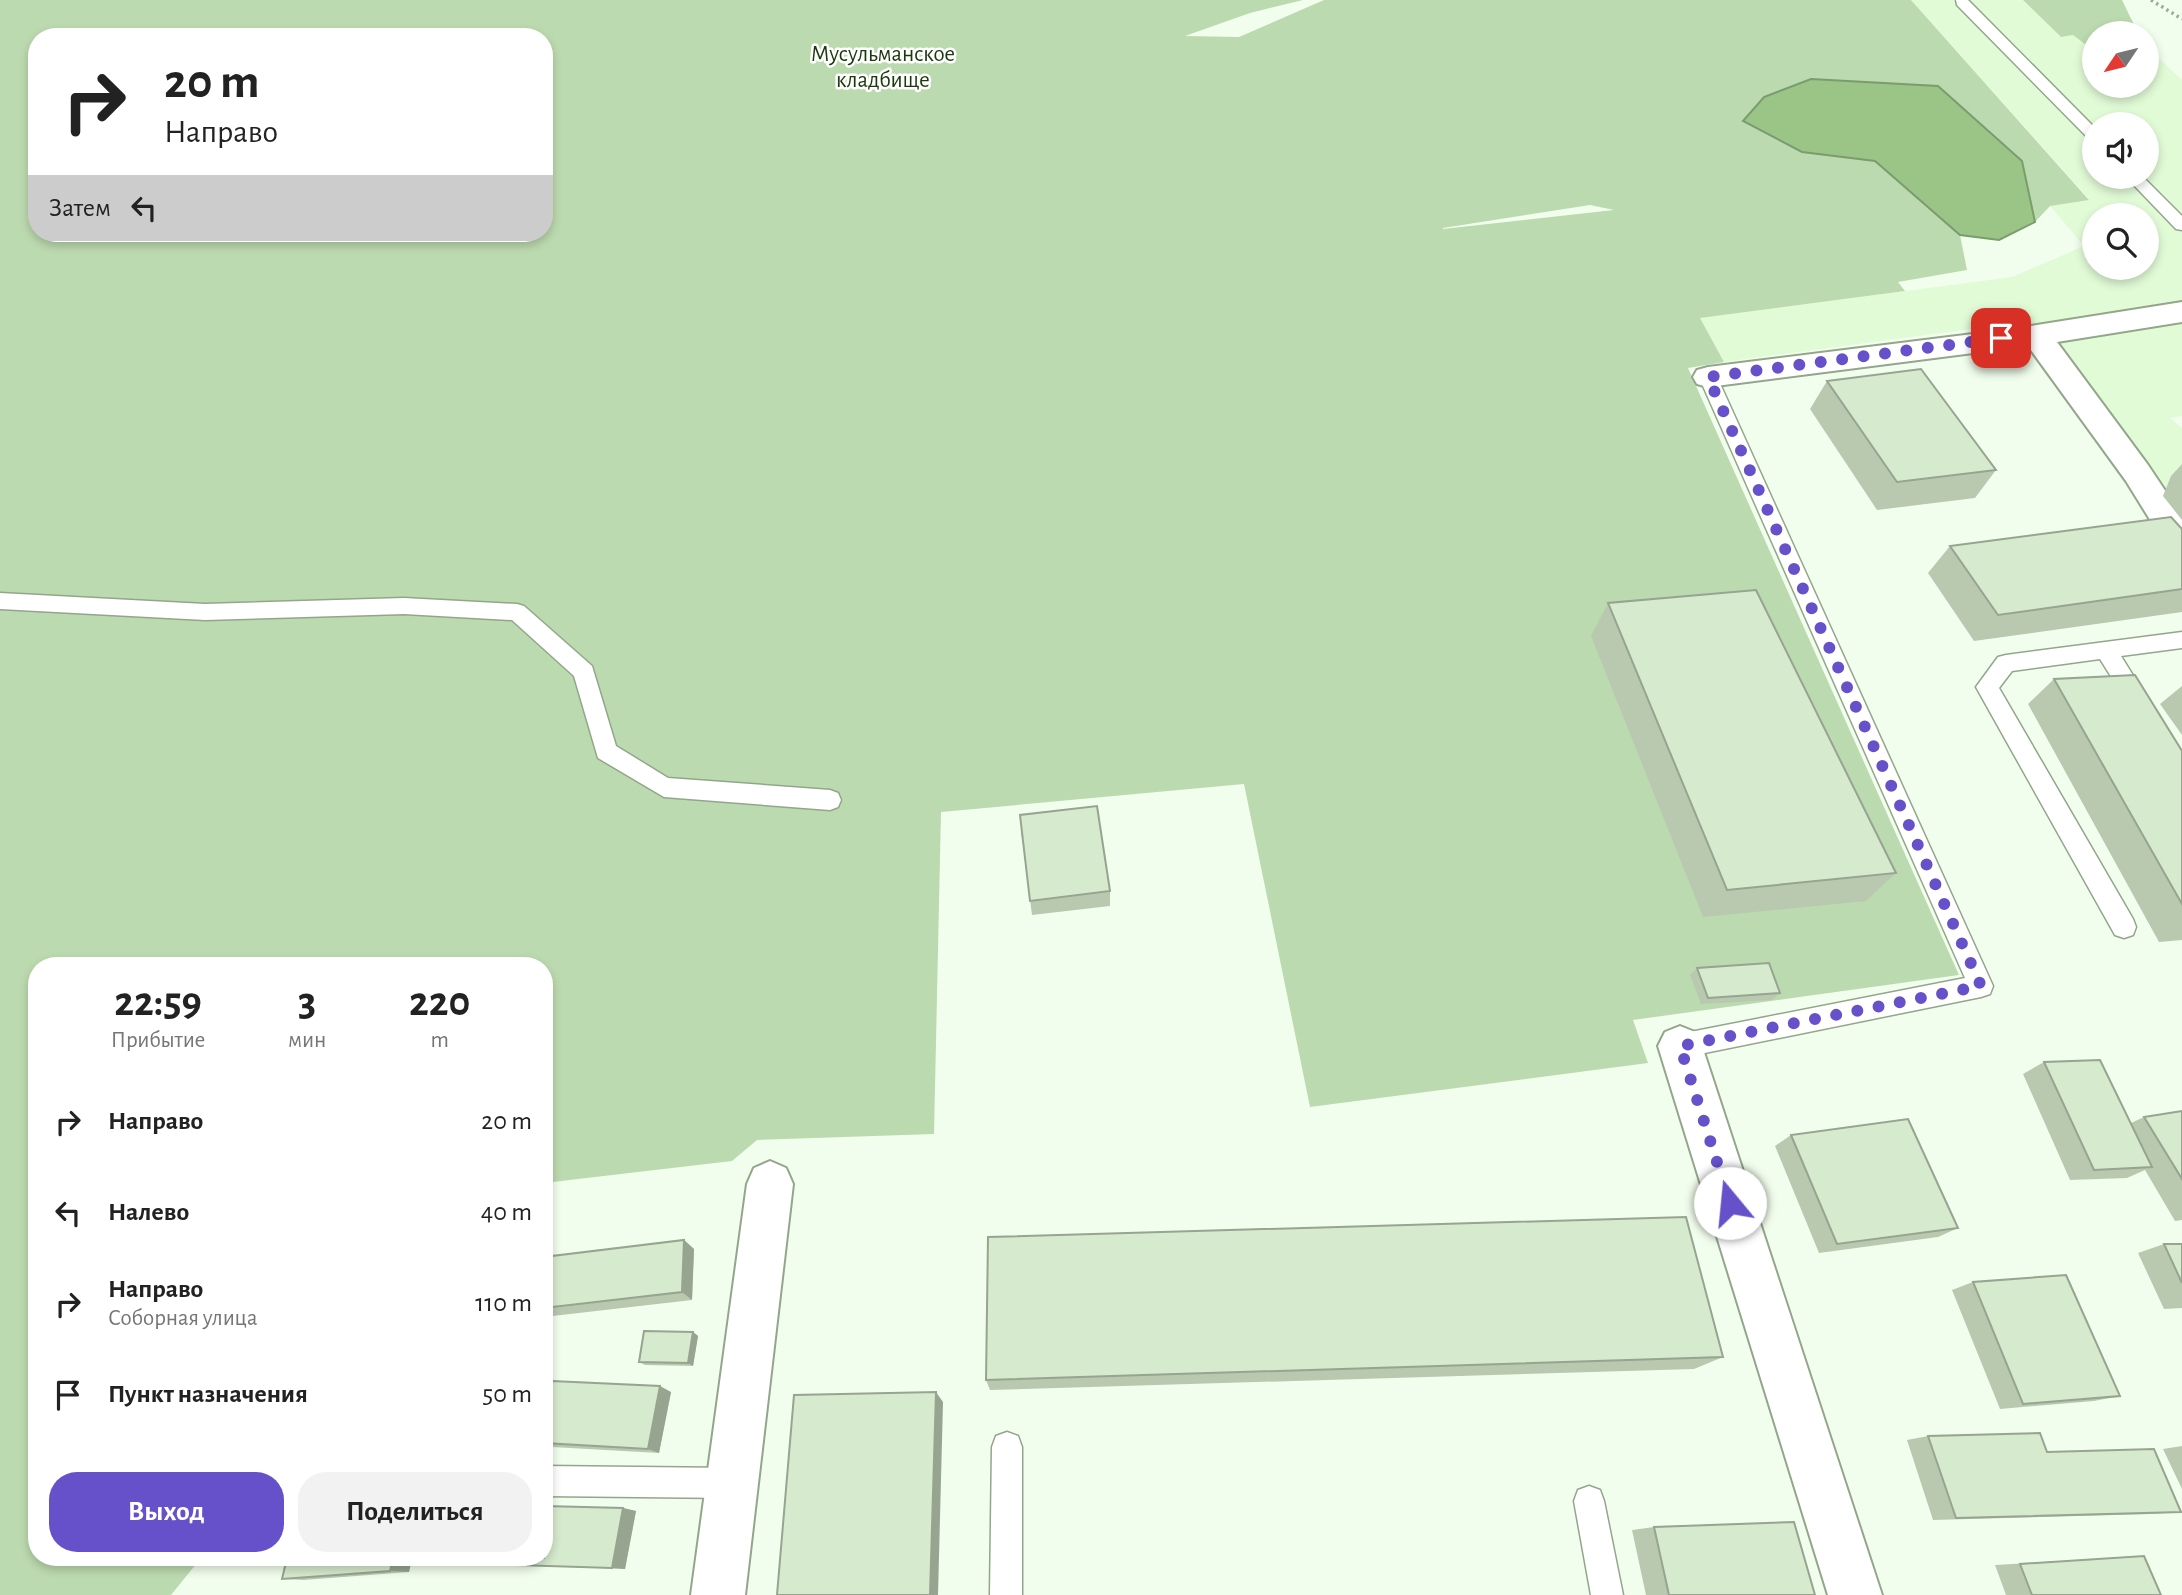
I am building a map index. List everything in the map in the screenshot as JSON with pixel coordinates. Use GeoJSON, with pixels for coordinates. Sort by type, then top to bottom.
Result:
{"type":"FeatureCollection","features":[{"type":"Feature","properties":{"kind":"street"},"geometry":{"type":"LineString","coordinates":[[1708,377],[2001,338],[2037,337],[2182,312]]}},
{"type":"Feature","properties":{"kind":"street"},"geometry":{"type":"LineString","coordinates":[[2037,337],[2137,473],[2182,542]]}},
{"type":"Feature","properties":{"kind":"street"},"geometry":{"type":"LineString","coordinates":[[1680,1046],[1855,1595]]}},
{"type":"Feature","properties":{"kind":"street"},"geometry":{"type":"LineString","coordinates":[[718,1595],[769,1184]]}},
{"type":"Feature","properties":{"kind":"lane"},"geometry":{"type":"LineString","coordinates":[[1962,2],[2082,124]]}},
{"type":"Feature","properties":{"kind":"lane"},"geometry":{"type":"LineString","coordinates":[[2146,189],[2182,225]]}},
{"type":"Feature","properties":{"kind":"lane"},"geometry":{"type":"LineString","coordinates":[[1680,1046],[1981,986],[1708,377]]}},
{"type":"Feature","properties":{"kind":"lane"},"geometry":{"type":"LineString","coordinates":[[0,601],[205,612],[404,607],[517,612],[584,672],[606,751],[664,787],[830,800]]}},
{"type":"Feature","properties":{"kind":"lane"},"geometry":{"type":"LineString","coordinates":[[2124,927],[1987,687],[2006,663],[2182,640]]}},
{"type":"Feature","properties":{"kind":"lane"},"geometry":{"type":"LineString","coordinates":[[2106,650],[2147,716]]}},
{"type":"Feature","properties":{"kind":"lane"},"geometry":{"type":"LineString","coordinates":[[1006,1595],[1007,1447]]}},
{"type":"Feature","properties":{"kind":"lane"},"geometry":{"type":"LineString","coordinates":[[553,1481],[732,1483]]}},
{"type":"Feature","properties":{"kind":"lane"},"geometry":{"type":"LineString","coordinates":[[1589,1501],[1607,1595]]}},
{"type":"Feature","properties":{"kind":"path"},"geometry":{"type":"LineString","coordinates":[[2151,0],[2182,19]]}},
{"type":"Feature","properties":{"kind":"shaded area"},"geometry":{"type":"Polygon","coordinates":[[[1911,0],[2023,0],[2061,37],[2073,35],[2082,42],[2082,98],[2160,98],[2160,59],[2182,80],[2182,416],[2170,418],[2182,428],[2182,520],[2098,413],[2017,323],[1724,362],[1699,318],[2012,277],[2082,247],[2082,280],[2159,280],[2159,203],[2082,203],[2082,244],[2050,206],[2089,199],[1911,0]]]}},
{"type":"Feature","properties":{"kind":"shaded area"},"geometry":{"type":"Polygon","coordinates":[[[1811,79],[1938,86],[2022,161],[2035,222],[1999,240],[1960,235],[1875,161],[1802,152],[1743,121],[1764,97],[1811,79]]]}},
{"type":"Feature","properties":{"kind":"green space","name":"Мусульманское кладбище"},"geometry":{"type":"Polygon","coordinates":[[[0,0],[1303,0],[1250,13],[1185,36],[1239,37],[1324,0],[1911,0],[2089,200],[2050,206],[2035,222],[2022,161],[1811,79],[1765,97],[1743,120],[1802,152],[1875,161],[1960,235],[1967,270],[1898,282],[1905,291],[1700,318],[1724,362],[1688,368],[1959,975],[1633,1020],[1648,1063],[1310,1107],[1244,784],[941,812],[934,1134],[757,1140],[732,1161],[553,1182],[553,957],[28,957],[28,1566],[195,1566],[171,1595],[0,1595],[0,0]],[[1590,205],[1443,229],[1614,210],[1590,205]]]}},
{"type":"Feature","properties":{"kind":"green space"},"geometry":{"type":"Polygon","coordinates":[[[2023,0],[2122,0],[2132,21],[2082,21],[2082,42],[2073,35],[2061,37],[2023,0]]]}},
{"type":"Feature","properties":{"kind":"building"},"geometry":{"type":"Polygon","coordinates":[[[1921,369],[1996,470],[1897,482],[1827,381],[1921,369]]]}},
{"type":"Feature","properties":{"kind":"building"},"geometry":{"type":"Polygon","coordinates":[[[2171,517],[2182,529],[2182,589],[1998,615],[1950,546],[2171,517]]]}},
{"type":"Feature","properties":{"kind":"building"},"geometry":{"type":"Polygon","coordinates":[[[1756,590],[1896,873],[1727,890],[1608,603],[1756,590]]]}},
{"type":"Feature","properties":{"kind":"building"},"geometry":{"type":"Polygon","coordinates":[[[2135,675],[2182,751],[2182,904],[2054,679],[2135,675]]]}},
{"type":"Feature","properties":{"kind":"building"},"geometry":{"type":"Polygon","coordinates":[[[1097,806],[1110,891],[1030,901],[1020,815],[1097,806]]]}},
{"type":"Feature","properties":{"kind":"building"},"geometry":{"type":"Polygon","coordinates":[[[1769,963],[1780,993],[1708,998],[1697,968],[1769,963]]]}},
{"type":"Feature","properties":{"kind":"building"},"geometry":{"type":"Polygon","coordinates":[[[2100,1060],[2152,1167],[2094,1170],[2044,1062],[2100,1060]]]}},
{"type":"Feature","properties":{"kind":"building"},"geometry":{"type":"Polygon","coordinates":[[[2182,1111],[2182,1179],[2144,1117],[2182,1111]]]}},
{"type":"Feature","properties":{"kind":"building"},"geometry":{"type":"Polygon","coordinates":[[[1908,1119],[1958,1228],[1837,1244],[1791,1135],[1908,1119]]]}},
{"type":"Feature","properties":{"kind":"building"},"geometry":{"type":"Polygon","coordinates":[[[1686,1217],[1723,1357],[986,1380],[988,1237],[1686,1217]]]}},
{"type":"Feature","properties":{"kind":"building"},"geometry":{"type":"Polygon","coordinates":[[[684,1240],[682,1292],[553,1307],[553,1256],[684,1240]]]}},
{"type":"Feature","properties":{"kind":"building"},"geometry":{"type":"Polygon","coordinates":[[[2164,1244],[2182,1244],[2182,1283],[2164,1244]]]}},
{"type":"Feature","properties":{"kind":"building"},"geometry":{"type":"Polygon","coordinates":[[[2066,1275],[2120,1396],[2023,1404],[1973,1282],[2066,1275]]]}},
{"type":"Feature","properties":{"kind":"building"},"geometry":{"type":"Polygon","coordinates":[[[644,1331],[693,1332],[688,1363],[639,1362],[644,1331]]]}},
{"type":"Feature","properties":{"kind":"building"},"geometry":{"type":"Polygon","coordinates":[[[553,1381],[660,1386],[648,1449],[553,1444],[553,1381]]]}},
{"type":"Feature","properties":{"kind":"building"},"geometry":{"type":"Polygon","coordinates":[[[936,1392],[930,1595],[777,1595],[794,1395],[936,1392]]]}},
{"type":"Feature","properties":{"kind":"building"},"geometry":{"type":"Polygon","coordinates":[[[2040,1433],[2047,1452],[2154,1449],[2181,1512],[1956,1518],[1928,1436],[2040,1433]]]}},
{"type":"Feature","properties":{"kind":"building"},"geometry":{"type":"Polygon","coordinates":[[[553,1506],[623,1508],[612,1568],[548,1566],[553,1566],[553,1506]]]}},
{"type":"Feature","properties":{"kind":"building"},"geometry":{"type":"Polygon","coordinates":[[[1794,1522],[1815,1595],[1669,1595],[1654,1527],[1794,1522]]]}},
{"type":"Feature","properties":{"kind":"building"},"geometry":{"type":"Polygon","coordinates":[[[2144,1556],[2161,1595],[2032,1595],[2020,1564],[2144,1556]]]}},
{"type":"Feature","properties":{"kind":"building"},"geometry":{"type":"Polygon","coordinates":[[[285,1566],[391,1566],[390,1571],[282,1579],[285,1566]]]}},
{"type":"Feature","properties":{"kind":"route"},"geometry":{"type":"LineString","coordinates":[[1730,1203],[1680,1046],[1981,986],[1708,377],[2001,338]]}}]}
